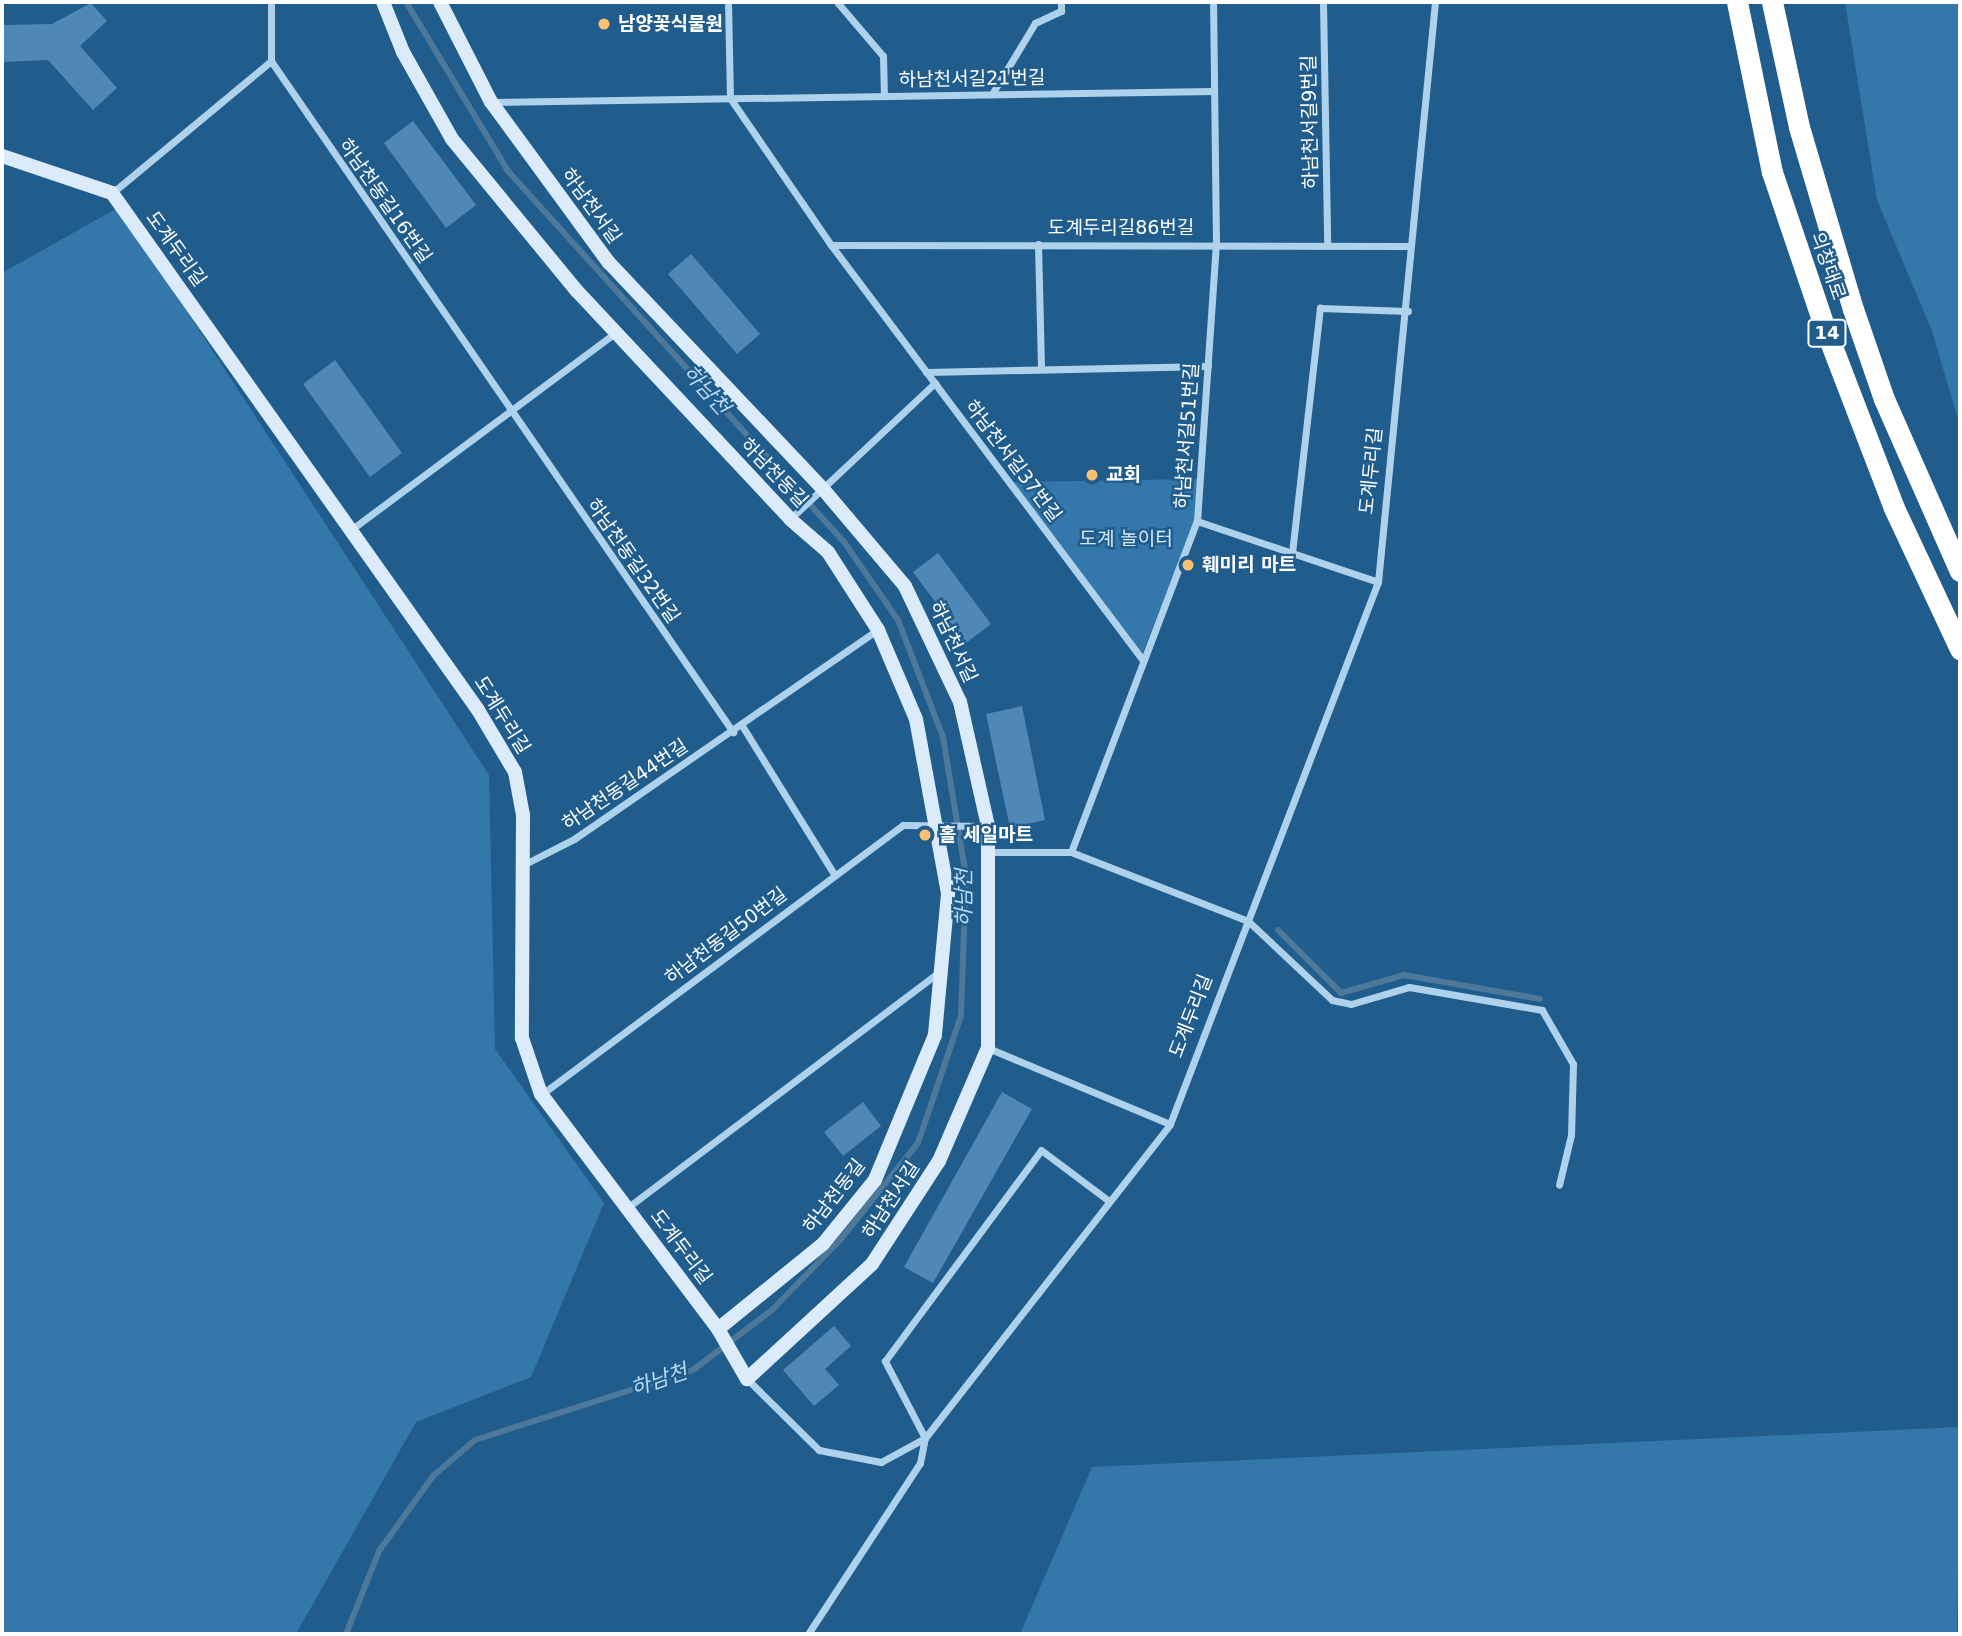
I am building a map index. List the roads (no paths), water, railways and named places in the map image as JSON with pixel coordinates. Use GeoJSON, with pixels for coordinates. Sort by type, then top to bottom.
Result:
{"type":"FeatureCollection","features":[{"type":"Feature","properties":{"kind":"highway","name":"의창대로"},"geometry":{"type":"LineString","coordinates":[[1737,2],[1772,172],[1824,323],[1894,508],[1960,649]]}},
{"type":"Feature","properties":{"kind":"highway","name":"의창대로"},"geometry":{"type":"LineString","coordinates":[[1772,2],[1799,127],[1853,309],[1884,398],[1960,571]]}},
{"type":"Feature","properties":{"kind":"street"},"geometry":{"type":"LineString","coordinates":[[2,156],[112,193],[271,61],[271,2]]}},
{"type":"Feature","properties":{"kind":"street","name":"하남천동길"},"geometry":{"type":"LineString","coordinates":[[383,2],[452,139],[615,332],[828,552],[878,630],[916,719],[942,829],[948,894],[946,967],[935,1035],[916,1092],[875,1180],[823,1244],[720,1331]]}},
{"type":"Feature","properties":{"kind":"street","name":"하남천서길"},"geometry":{"type":"LineString","coordinates":[[440,2],[491,102],[608,263],[905,586],[960,702],[981,827],[989,852],[988,1048],[939,1161],[872,1264],[747,1378]]}},
{"type":"Feature","properties":{"kind":"street"},"geometry":{"type":"LineString","coordinates":[[728,2],[730,98],[831,245],[926,372]]}},
{"type":"Feature","properties":{"kind":"street"},"geometry":{"type":"LineString","coordinates":[[836,2],[883,56],[884,96]]}},
{"type":"Feature","properties":{"kind":"street"},"geometry":{"type":"LineString","coordinates":[[992,94],[1035,23],[1061,11],[1061,2]]}},
{"type":"Feature","properties":{"kind":"street","name":"하남천서길51번길"},"geometry":{"type":"LineString","coordinates":[[1070,852],[1197,521],[1216,243],[1213,2]]}},
{"type":"Feature","properties":{"kind":"street","name":"하남천서길9번길"},"geometry":{"type":"LineString","coordinates":[[1323,2],[1327,242]]}},
{"type":"Feature","properties":{"kind":"street","name":"도계두리길"},"geometry":{"type":"LineString","coordinates":[[112,193],[352,529],[515,772],[522,866],[522,1038],[541,1094],[720,1331],[747,1378],[820,1450],[881,1462],[925,1438],[986,1367],[1109,1201],[1170,1124],[1378,582],[1408,311],[1411,246],[1435,2]]}},
{"type":"Feature","properties":{"kind":"street","name":"하남천동길16번길"},"geometry":{"type":"LineString","coordinates":[[271,61],[508,407]]}},
{"type":"Feature","properties":{"kind":"street","name":"하남천서길21번길"},"geometry":{"type":"LineString","coordinates":[[491,102],[1214,91]]}},
{"type":"Feature","properties":{"kind":"street","name":"도계두리길86번길"},"geometry":{"type":"LineString","coordinates":[[831,245],[1327,242],[1411,246]]}},
{"type":"Feature","properties":{"kind":"street"},"geometry":{"type":"LineString","coordinates":[[1038,244],[1041,368]]}},
{"type":"Feature","properties":{"kind":"street"},"geometry":{"type":"LineString","coordinates":[[1292,554],[1320,308],[1408,311]]}},
{"type":"Feature","properties":{"kind":"street"},"geometry":{"type":"LineString","coordinates":[[352,529],[508,407],[615,332]]}},
{"type":"Feature","properties":{"kind":"street","name":"하남천서길37번길"},"geometry":{"type":"LineString","coordinates":[[926,372],[1208,366]]}},
{"type":"Feature","properties":{"kind":"street","name":"하남천서길37번길"},"geometry":{"type":"LineString","coordinates":[[926,372],[1142,659]]}},
{"type":"Feature","properties":{"kind":"street"},"geometry":{"type":"LineString","coordinates":[[794,517],[935,383]]}},
{"type":"Feature","properties":{"kind":"street","name":"하남천동길32번길"},"geometry":{"type":"LineString","coordinates":[[508,407],[733,732]]}},
{"type":"Feature","properties":{"kind":"street"},"geometry":{"type":"LineString","coordinates":[[1197,521],[1378,582]]}},
{"type":"Feature","properties":{"kind":"street","name":"하남천동길44번길"},"geometry":{"type":"LineString","coordinates":[[522,866],[574,839],[878,630]]}},
{"type":"Feature","properties":{"kind":"street"},"geometry":{"type":"LineString","coordinates":[[741,724],[834,874]]}},
{"type":"Feature","properties":{"kind":"street","name":"하남천동길50번길"},"geometry":{"type":"LineString","coordinates":[[541,1094],[903,825],[942,829],[981,827]]}},
{"type":"Feature","properties":{"kind":"street"},"geometry":{"type":"LineString","coordinates":[[989,852],[1070,852],[1248,921],[1332,1000],[1351,1004],[1409,987],[1542,1010],[1573,1064],[1571,1135],[1559,1185]]}},
{"type":"Feature","properties":{"kind":"street"},"geometry":{"type":"LineString","coordinates":[[627,1208],[946,967]]}},
{"type":"Feature","properties":{"kind":"street"},"geometry":{"type":"LineString","coordinates":[[988,1048],[1170,1124]]}},
{"type":"Feature","properties":{"kind":"street"},"geometry":{"type":"LineString","coordinates":[[925,1438],[885,1361],[1041,1150],[1109,1201]]}},
{"type":"Feature","properties":{"kind":"street","name":"도계두리길"},"geometry":{"type":"LineString","coordinates":[[808,1634],[920,1463],[925,1438]]}},
{"type":"Feature","properties":{"kind":"waterway","name":"하남천"},"geometry":{"type":"LineString","coordinates":[[346,1634],[379,1551],[433,1476],[475,1440],[693,1370],[772,1310],[840,1240],[918,1143],[961,1016],[966,876],[943,737],[898,620],[844,542],[508,171],[406,2]]}},
{"type":"Feature","properties":{"kind":"waterway"},"geometry":{"type":"LineString","coordinates":[[1278,930],[1341,993],[1404,975],[1540,999]]}},
{"type":"Feature","properties":{"kind":"place","name":"남양꽃식물원"},"geometry":{"type":"Point","coordinates":[604,24]}},
{"type":"Feature","properties":{"kind":"place","name":"교회"},"geometry":{"type":"Point","coordinates":[1092,475]}},
{"type":"Feature","properties":{"kind":"place","name":"훼미리 마트"},"geometry":{"type":"Point","coordinates":[1188,565]}},
{"type":"Feature","properties":{"kind":"place","name":"홀 세일마트"},"geometry":{"type":"Point","coordinates":[925,835]}},
{"type":"Feature","properties":{"kind":"park label","name":"도계 놀이터"},"geometry":{"type":"Point","coordinates":[1126,539]}}]}
